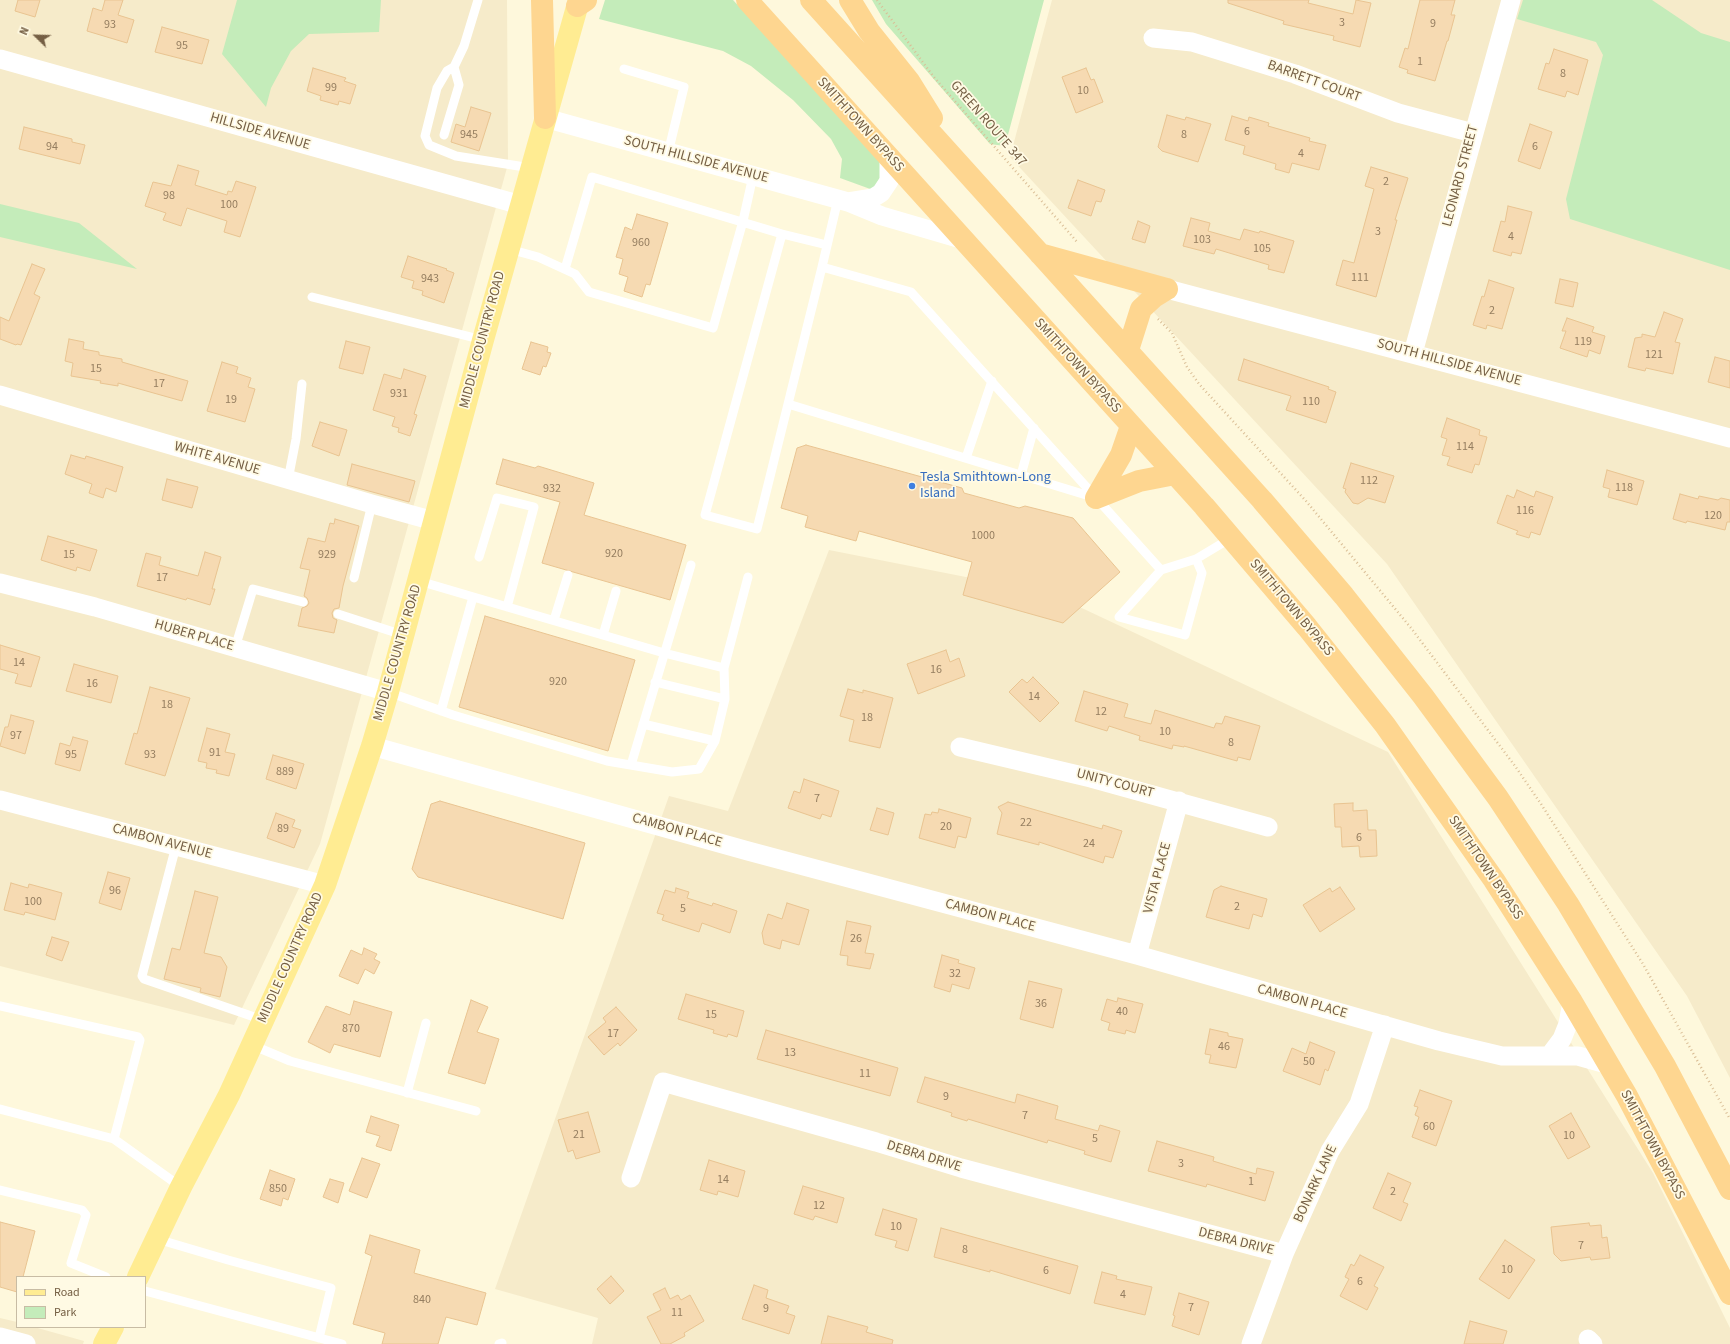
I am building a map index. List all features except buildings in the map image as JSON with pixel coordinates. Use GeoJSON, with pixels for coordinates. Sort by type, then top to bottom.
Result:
{"type":"FeatureCollection","features":[{"type":"Feature","properties":{"kind":"highway","name":"SMITHTOWN BYPASS"},"geometry":{"type":"LineString","coordinates":[[747,0],[1175,474],[1307,627],[1399,744],[1494,880],[1572,1002],[1610,1065],[1730,1294]]}},
{"type":"Feature","properties":{"kind":"highway"},"geometry":{"type":"LineString","coordinates":[[811,0],[1128,350],[1303,547],[1388,651],[1466,754],[1564,897],[1630,1005],[1665,1066],[1730,1189]]}},
{"type":"Feature","properties":{"kind":"highway"},"geometry":{"type":"LineString","coordinates":[[850,0],[869,31],[908,81],[966,172]]}},
{"type":"Feature","properties":{"kind":"highway"},"geometry":{"type":"LineString","coordinates":[[538,2],[545,118]]}},
{"type":"Feature","properties":{"kind":"highway"},"geometry":{"type":"LineString","coordinates":[[1040,254],[1167,289]]}},
{"type":"Feature","properties":{"kind":"highway"},"geometry":{"type":"LineString","coordinates":[[1128,350],[1141,309],[1154,297],[1167,289]]}},
{"type":"Feature","properties":{"kind":"highway"},"geometry":{"type":"LineString","coordinates":[[1096,498],[1121,455],[1131,426]]}},
{"type":"Feature","properties":{"kind":"highway"},"geometry":{"type":"LineString","coordinates":[[1096,498],[1139,481],[1175,474]]}},
{"type":"Feature","properties":{"kind":"main road","name":"MIDDLE COUNTRY ROAD"},"geometry":{"type":"LineString","coordinates":[[138,1276],[252,1045],[325,885],[372,746],[388,692],[531,168],[581,2]]}},
{"type":"Feature","properties":{"kind":"main road"},"geometry":{"type":"LineString","coordinates":[[104,1344],[112,1328]]}},
{"type":"Feature","properties":{"kind":"street","name":"LEONARD STREET"},"geometry":{"type":"LineString","coordinates":[[1413,353],[1511,0]]}},
{"type":"Feature","properties":{"kind":"street","name":"BARRETT COURT"},"geometry":{"type":"LineString","coordinates":[[1153,38],[1192,42],[1295,74],[1398,113],[1473,133]]}},
{"type":"Feature","properties":{"kind":"street","name":"HILLSIDE AVENUE"},"geometry":{"type":"LineString","coordinates":[[0,59],[521,205]]}},
{"type":"Feature","properties":{"kind":"street","name":"SOUTH HILLSIDE AVENUE"},"geometry":{"type":"LineString","coordinates":[[545,118],[843,201],[882,216],[964,240]]}},
{"type":"Feature","properties":{"kind":"street","name":"SOUTH HILLSIDE AVENUE"},"geometry":{"type":"LineString","coordinates":[[843,201],[873,198],[884,190],[889,181],[889,157]]}},
{"type":"Feature","properties":{"kind":"street","name":"SOUTH HILLSIDE AVENUE"},"geometry":{"type":"LineString","coordinates":[[1167,289],[1730,438]]}},
{"type":"Feature","properties":{"kind":"street","name":"WHITE AVENUE"},"geometry":{"type":"LineString","coordinates":[[0,395],[288,480],[434,521]]}},
{"type":"Feature","properties":{"kind":"street","name":"HUBER PLACE"},"geometry":{"type":"LineString","coordinates":[[0,583],[95,607],[388,692]]}},
{"type":"Feature","properties":{"kind":"street","name":"CAMBON PLACE"},"geometry":{"type":"LineString","coordinates":[[372,746],[748,851],[1137,955],[1439,1041],[1502,1056],[1578,1056],[1610,1065]]}},
{"type":"Feature","properties":{"kind":"street","name":"UNITY COURT"},"geometry":{"type":"LineString","coordinates":[[960,747],[1091,778],[1179,801],[1268,827]]}},
{"type":"Feature","properties":{"kind":"street","name":"CAMBON AVENUE"},"geometry":{"type":"LineString","coordinates":[[0,800],[325,885]]}},
{"type":"Feature","properties":{"kind":"street","name":"VISTA PLACE"},"geometry":{"type":"LineString","coordinates":[[1137,955],[1179,801]]}},
{"type":"Feature","properties":{"kind":"street"},"geometry":{"type":"LineString","coordinates":[[1550,1055],[1562,1039],[1568,1024],[1572,1002]]}},
{"type":"Feature","properties":{"kind":"street","name":"BONARK LANE"},"geometry":{"type":"LineString","coordinates":[[1251,1344],[1284,1254],[1330,1152],[1359,1104],[1385,1025]]}},
{"type":"Feature","properties":{"kind":"street","name":"DEBRA DRIVE"},"geometry":{"type":"LineString","coordinates":[[631,1178],[663,1082],[876,1142],[960,1168],[1284,1254]]}},
{"type":"Feature","properties":{"kind":"street"},"geometry":{"type":"LineString","coordinates":[[0,1337],[26,1344]]}},
{"type":"Feature","properties":{"kind":"lane"},"geometry":{"type":"LineString","coordinates":[[478,0],[464,46],[454,67],[447,71],[438,88],[425,136],[429,145],[456,156],[531,168]]}},
{"type":"Feature","properties":{"kind":"lane"},"geometry":{"type":"LineString","coordinates":[[444,135],[459,85],[454,67]]}},
{"type":"Feature","properties":{"kind":"lane"},"geometry":{"type":"LineString","coordinates":[[624,69],[684,87],[668,153]]}},
{"type":"Feature","properties":{"kind":"lane"},"geometry":{"type":"LineString","coordinates":[[509,249],[538,257],[576,274],[589,292],[712,328],[743,221],[753,176]]}},
{"type":"Feature","properties":{"kind":"lane"},"geometry":{"type":"LineString","coordinates":[[566,269],[592,177],[743,221],[782,234],[827,245]]}},
{"type":"Feature","properties":{"kind":"lane"},"geometry":{"type":"LineString","coordinates":[[782,234],[705,515],[757,529],[827,245],[843,201]]}},
{"type":"Feature","properties":{"kind":"lane"},"geometry":{"type":"LineString","coordinates":[[822,267],[911,292],[1161,570]]}},
{"type":"Feature","properties":{"kind":"lane"},"geometry":{"type":"LineString","coordinates":[[312,297],[483,340]]}},
{"type":"Feature","properties":{"kind":"lane"},"geometry":{"type":"LineString","coordinates":[[966,458],[992,381]]}},
{"type":"Feature","properties":{"kind":"lane"},"geometry":{"type":"LineString","coordinates":[[288,480],[296,439],[302,384]]}},
{"type":"Feature","properties":{"kind":"lane"},"geometry":{"type":"LineString","coordinates":[[788,404],[1096,498]]}},
{"type":"Feature","properties":{"kind":"lane"},"geometry":{"type":"LineString","coordinates":[[1021,475],[1034,428]]}},
{"type":"Feature","properties":{"kind":"lane"},"geometry":{"type":"LineString","coordinates":[[479,557],[497,498],[534,507],[506,606]]}},
{"type":"Feature","properties":{"kind":"lane"},"geometry":{"type":"LineString","coordinates":[[354,578],[372,504]]}},
{"type":"Feature","properties":{"kind":"lane"},"geometry":{"type":"LineString","coordinates":[[1196,559],[1202,573],[1186,635],[1119,617],[1161,570],[1196,559],[1231,538]]}},
{"type":"Feature","properties":{"kind":"lane"},"geometry":{"type":"LineString","coordinates":[[631,765],[691,565]]}},
{"type":"Feature","properties":{"kind":"lane"},"geometry":{"type":"LineString","coordinates":[[554,620],[568,575]]}},
{"type":"Feature","properties":{"kind":"lane"},"geometry":{"type":"LineString","coordinates":[[388,692],[441,711],[607,761],[672,772],[699,769],[715,741],[725,699],[724,668],[748,578]]}},
{"type":"Feature","properties":{"kind":"lane"},"geometry":{"type":"LineString","coordinates":[[419,581],[664,653],[724,668]]}},
{"type":"Feature","properties":{"kind":"lane"},"geometry":{"type":"LineString","coordinates":[[235,648],[253,589],[289,597],[303,602]]}},
{"type":"Feature","properties":{"kind":"lane"},"geometry":{"type":"LineString","coordinates":[[603,635],[616,591]]}},
{"type":"Feature","properties":{"kind":"lane"},"geometry":{"type":"LineString","coordinates":[[441,711],[473,597]]}},
{"type":"Feature","properties":{"kind":"lane"},"geometry":{"type":"LineString","coordinates":[[338,614],[404,635]]}},
{"type":"Feature","properties":{"kind":"lane"},"geometry":{"type":"LineString","coordinates":[[656,682],[725,699]]}},
{"type":"Feature","properties":{"kind":"lane"},"geometry":{"type":"LineString","coordinates":[[643,724],[715,741]]}},
{"type":"Feature","properties":{"kind":"lane"},"geometry":{"type":"LineString","coordinates":[[176,846],[142,976],[144,979],[263,1020]]}},
{"type":"Feature","properties":{"kind":"lane"},"geometry":{"type":"LineString","coordinates":[[0,1006],[138,1037],[140,1040],[114,1139]]}},
{"type":"Feature","properties":{"kind":"lane"},"geometry":{"type":"LineString","coordinates":[[407,1093],[426,1023]]}},
{"type":"Feature","properties":{"kind":"lane"},"geometry":{"type":"LineString","coordinates":[[252,1045],[290,1061],[476,1111]]}},
{"type":"Feature","properties":{"kind":"lane"},"geometry":{"type":"LineString","coordinates":[[0,1109],[114,1139],[181,1187]]}},
{"type":"Feature","properties":{"kind":"lane"},"geometry":{"type":"LineString","coordinates":[[0,1190],[82,1210],[86,1214],[71,1263],[104,1276]]}},
{"type":"Feature","properties":{"kind":"lane"},"geometry":{"type":"LineString","coordinates":[[157,1239],[331,1288],[319,1338]]}},
{"type":"Feature","properties":{"kind":"lane"},"geometry":{"type":"LineString","coordinates":[[146,1291],[342,1344]]}},
{"type":"Feature","properties":{"kind":"path","name":"GREEN ROUTE 347"},"geometry":{"type":"LineString","coordinates":[[877,0],[933,76],[1079,245]]}},
{"type":"Feature","properties":{"kind":"shaded area"},"geometry":{"type":"Polygon","coordinates":[[[0,0],[507,0],[508,164],[320,844],[234,1025],[0,966],[0,0]]]}},
{"type":"Feature","properties":{"kind":"shaded area"},"geometry":{"type":"Polygon","coordinates":[[[1052,0],[1730,0],[1730,1078],[1687,996],[1387,564],[1010,157],[1052,0]]]}},
{"type":"Feature","properties":{"kind":"shaded area"},"geometry":{"type":"Polygon","coordinates":[[[829,550],[1052,594],[1388,752],[1653,1173],[1730,1328],[1730,1344],[592,1344],[598,1318],[495,1289],[669,796],[728,811],[829,550]]]}},
{"type":"Feature","properties":{"kind":"shaded area"},"geometry":{"type":"Polygon","coordinates":[[[0,1318],[16,1322],[16,1328],[38,1328],[84,1341],[83,1344],[0,1344],[0,1318]]]}},
{"type":"Feature","properties":{"kind":"green space"},"geometry":{"type":"Polygon","coordinates":[[[237,0],[381,0],[379,32],[309,34],[291,51],[271,88],[266,107],[222,54],[237,0]]]}},
{"type":"Feature","properties":{"kind":"green space"},"geometry":{"type":"Polygon","coordinates":[[[605,0],[733,0],[887,165],[873,190],[840,178],[842,159],[831,139],[793,100],[751,66],[723,51],[599,19],[605,0]]]}},
{"type":"Feature","properties":{"kind":"green space"},"geometry":{"type":"Polygon","coordinates":[[[872,0],[1044,0],[1005,146],[990,144],[886,24],[872,0]]]}},
{"type":"Feature","properties":{"kind":"green space"},"geometry":{"type":"Polygon","coordinates":[[[1523,0],[1652,0],[1701,33],[1730,42],[1730,270],[1570,219],[1566,199],[1603,55],[1596,42],[1517,19],[1523,0]]]}},
{"type":"Feature","properties":{"kind":"green space"},"geometry":{"type":"Polygon","coordinates":[[[0,204],[79,223],[137,269],[0,237],[0,204]]]}},
{"type":"Feature","properties":{"kind":"place","name":"Tesla Smithtown-Long Island"},"geometry":{"type":"Point","coordinates":[912,486]}}]}
